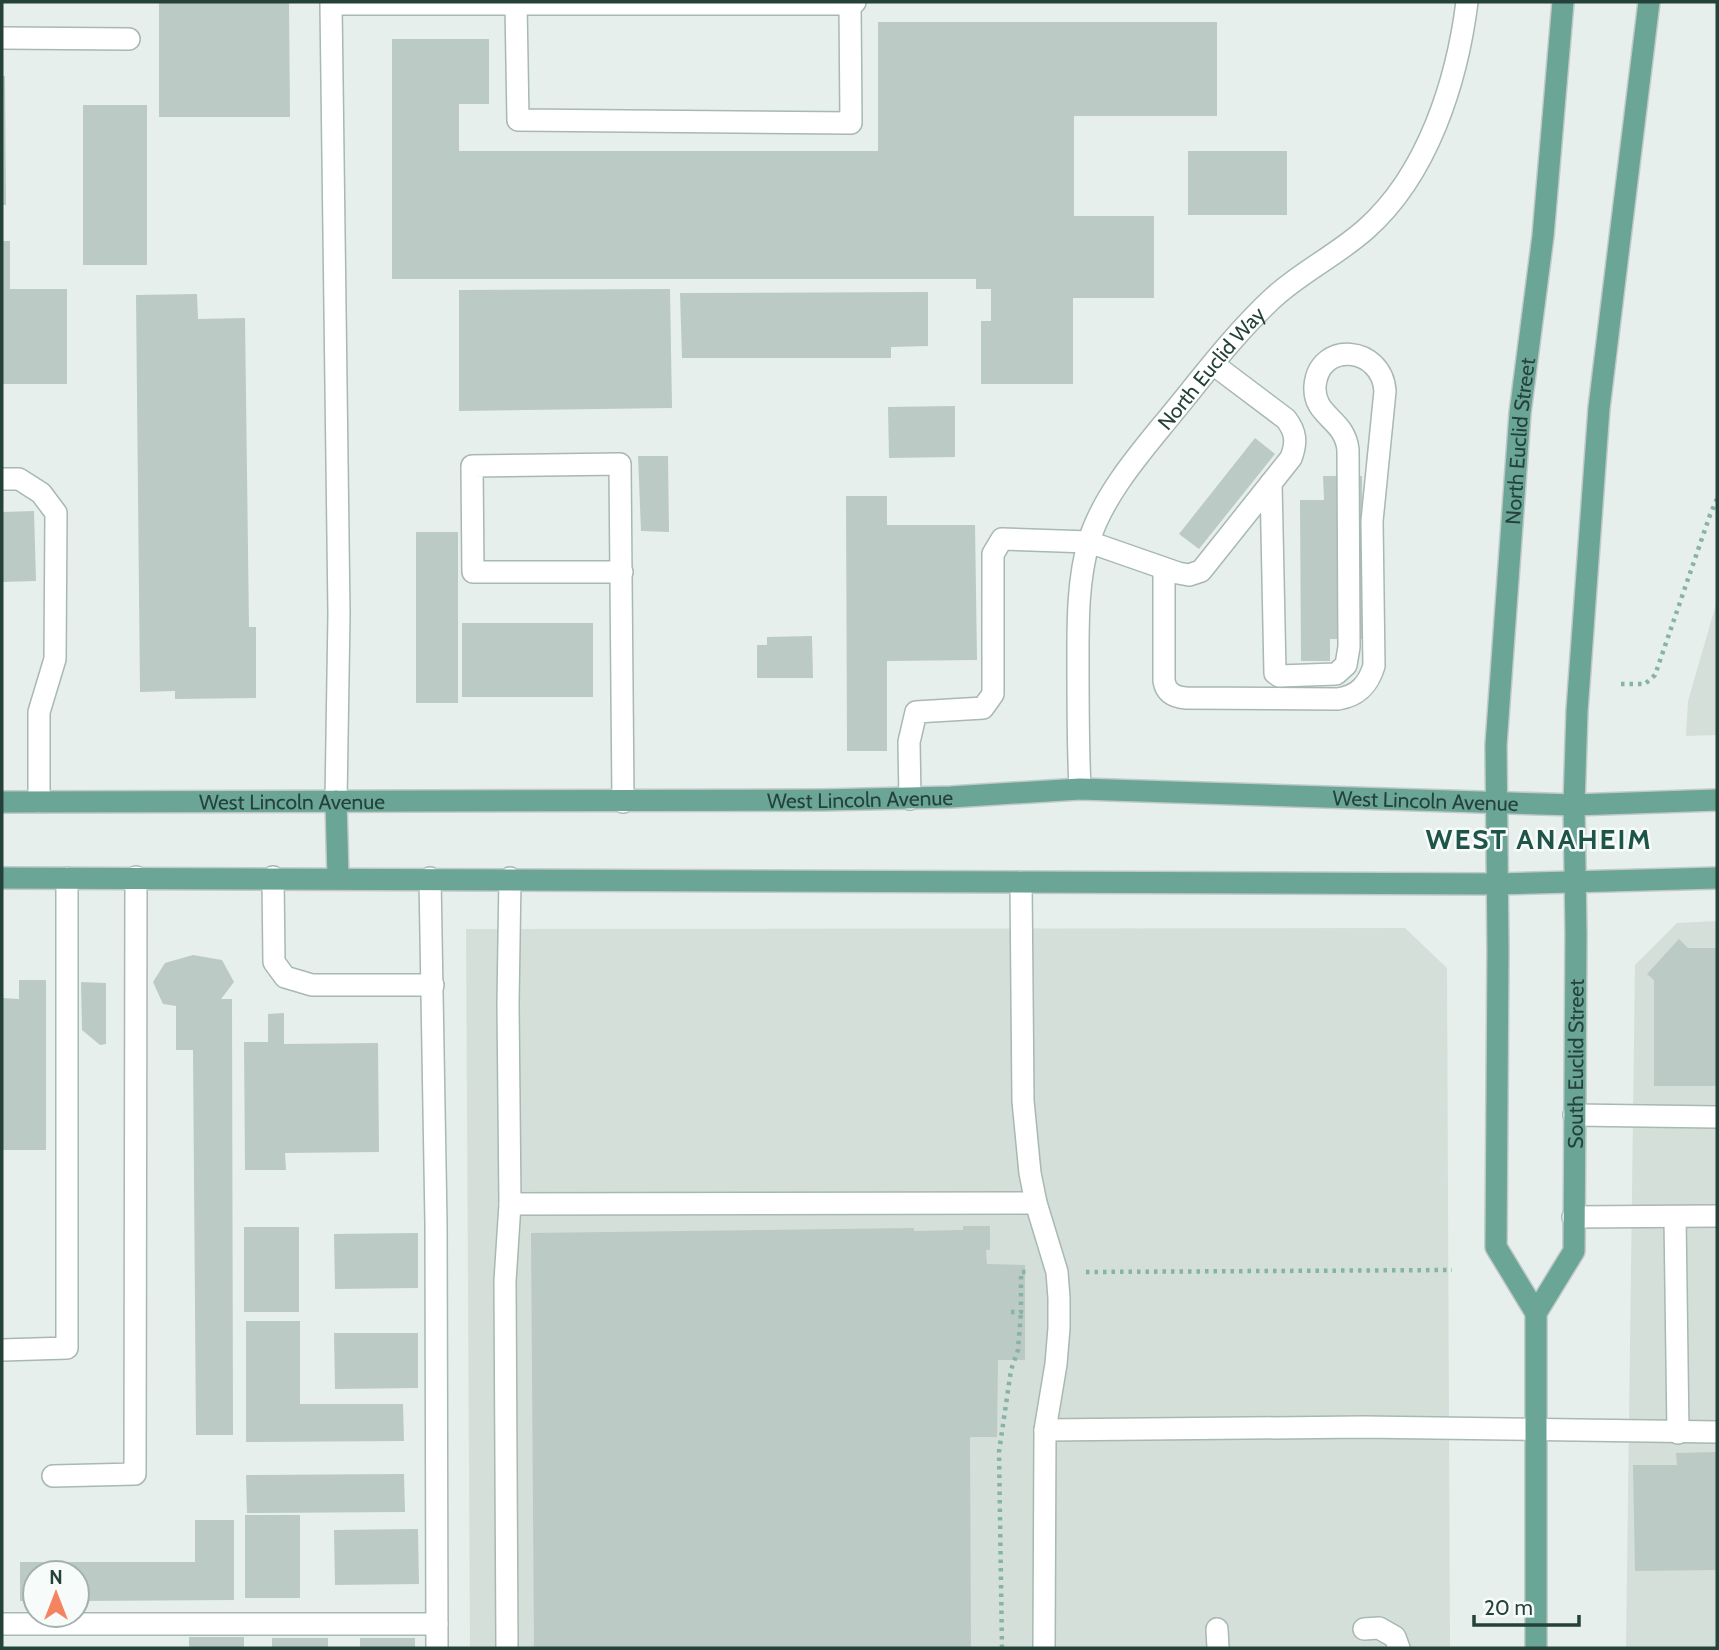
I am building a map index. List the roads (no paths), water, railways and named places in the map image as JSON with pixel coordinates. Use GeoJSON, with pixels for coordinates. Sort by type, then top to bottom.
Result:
{"type":"FeatureCollection","features":[{"type":"Feature","properties":{"kind":"main road","name":"North Euclid Street"},"geometry":{"type":"LineString","coordinates":[[1498,884],[1496,745],[1520,413],[1543,236],[1563,2]]}},
{"type":"Feature","properties":{"kind":"main road"},"geometry":{"type":"LineString","coordinates":[[1574,805],[1577,711],[1600,408],[1649,2]]}},
{"type":"Feature","properties":{"kind":"main road","name":"West Lincoln Avenue"},"geometry":{"type":"LineString","coordinates":[[2,802],[911,799],[1080,789],[1574,805],[1717,800]]}},
{"type":"Feature","properties":{"kind":"main road"},"geometry":{"type":"LineString","coordinates":[[337,801],[338,877]]}},
{"type":"Feature","properties":{"kind":"main road","name":"South Euclid Street"},"geometry":{"type":"LineString","coordinates":[[1536,1314],[1574,1251],[1574,805]]}},
{"type":"Feature","properties":{"kind":"main road"},"geometry":{"type":"LineString","coordinates":[[2,877],[1343,881],[1498,884],[1717,878]]}},
{"type":"Feature","properties":{"kind":"main road"},"geometry":{"type":"LineString","coordinates":[[1498,884],[1496,1247],[1536,1314],[1536,1648]]}},
{"type":"Feature","properties":{"kind":"street","name":"North Euclid Way"},"geometry":{"type":"LineString","coordinates":[[1080,789],[1078,639],[1081,582],[1089,542],[1096,524],[1128,471],[1257,313],[1367,228],[1388,206],[1426,144],[1442,106],[1457,60],[1467,2]]}},
{"type":"Feature","properties":{"kind":"street"},"geometry":{"type":"LineString","coordinates":[[337,801],[339,614],[331,4],[853,3],[851,123],[517,120],[516,4]]}},
{"type":"Feature","properties":{"kind":"street"},"geometry":{"type":"LineString","coordinates":[[2,38],[128,39]]}},
{"type":"Feature","properties":{"kind":"street"},"geometry":{"type":"LineString","coordinates":[[1164,569],[1164,681],[1171,694],[1186,698],[1338,699],[1359,692],[1366,685],[1374,666],[1372,521],[1385,391],[1382,376],[1370,362],[1351,354],[1333,358],[1320,371],[1315,387],[1318,404],[1343,431],[1348,450],[1349,647],[1346,665],[1336,674],[1279,676],[1275,673],[1271,483]]}},
{"type":"Feature","properties":{"kind":"street"},"geometry":{"type":"LineString","coordinates":[[911,799],[909,742],[916,712],[983,708],[993,694],[993,554],[1002,540],[1089,542],[1164,569],[1189,575],[1201,570],[1291,458],[1296,439],[1293,428],[1286,419],[1213,364]]}},
{"type":"Feature","properties":{"kind":"street"},"geometry":{"type":"LineString","coordinates":[[622,572],[472,572],[472,466],[620,464],[622,572],[623,802]]}},
{"type":"Feature","properties":{"kind":"street"},"geometry":{"type":"LineString","coordinates":[[2,479],[19,479],[41,493],[56,513],[55,659],[39,712],[39,802]]}},
{"type":"Feature","properties":{"kind":"street"},"geometry":{"type":"LineString","coordinates":[[53,1476],[135,1474],[136,877]]}},
{"type":"Feature","properties":{"kind":"street"},"geometry":{"type":"LineString","coordinates":[[273,877],[274,962],[285,978],[312,985],[433,985]]}},
{"type":"Feature","properties":{"kind":"street"},"geometry":{"type":"LineString","coordinates":[[2,1350],[67,1348],[67,878]]}},
{"type":"Feature","properties":{"kind":"street"},"geometry":{"type":"LineString","coordinates":[[430,878],[438,1648]]}},
{"type":"Feature","properties":{"kind":"street"},"geometry":{"type":"LineString","coordinates":[[507,1648],[505,1281],[510,1204],[510,878]]}},
{"type":"Feature","properties":{"kind":"street"},"geometry":{"type":"LineString","coordinates":[[1021,882],[1023,1101],[1036,1203],[1051,1244],[1057,1272],[1059,1328],[1045,1430],[1044,1648]]}},
{"type":"Feature","properties":{"kind":"street"},"geometry":{"type":"LineString","coordinates":[[1574,1115],[1717,1117]]}},
{"type":"Feature","properties":{"kind":"street"},"geometry":{"type":"LineString","coordinates":[[510,1204],[1036,1203]]}},
{"type":"Feature","properties":{"kind":"street"},"geometry":{"type":"LineString","coordinates":[[1573,1217],[1717,1216]]}},
{"type":"Feature","properties":{"kind":"street"},"geometry":{"type":"LineString","coordinates":[[1675,1217],[1678,1433]]}},
{"type":"Feature","properties":{"kind":"street"},"geometry":{"type":"LineString","coordinates":[[1045,1430],[1349,1427],[1717,1432]]}},
{"type":"Feature","properties":{"kind":"street"},"geometry":{"type":"LineString","coordinates":[[2,1624],[437,1624]]}},
{"type":"Feature","properties":{"kind":"street"},"geometry":{"type":"LineString","coordinates":[[1364,1629],[1379,1628],[1395,1637],[1399,1648]]}},
{"type":"Feature","properties":{"kind":"district","name":"WEST ANAHEIM"},"geometry":{"type":"Point","coordinates":[1539,839]}}]}
